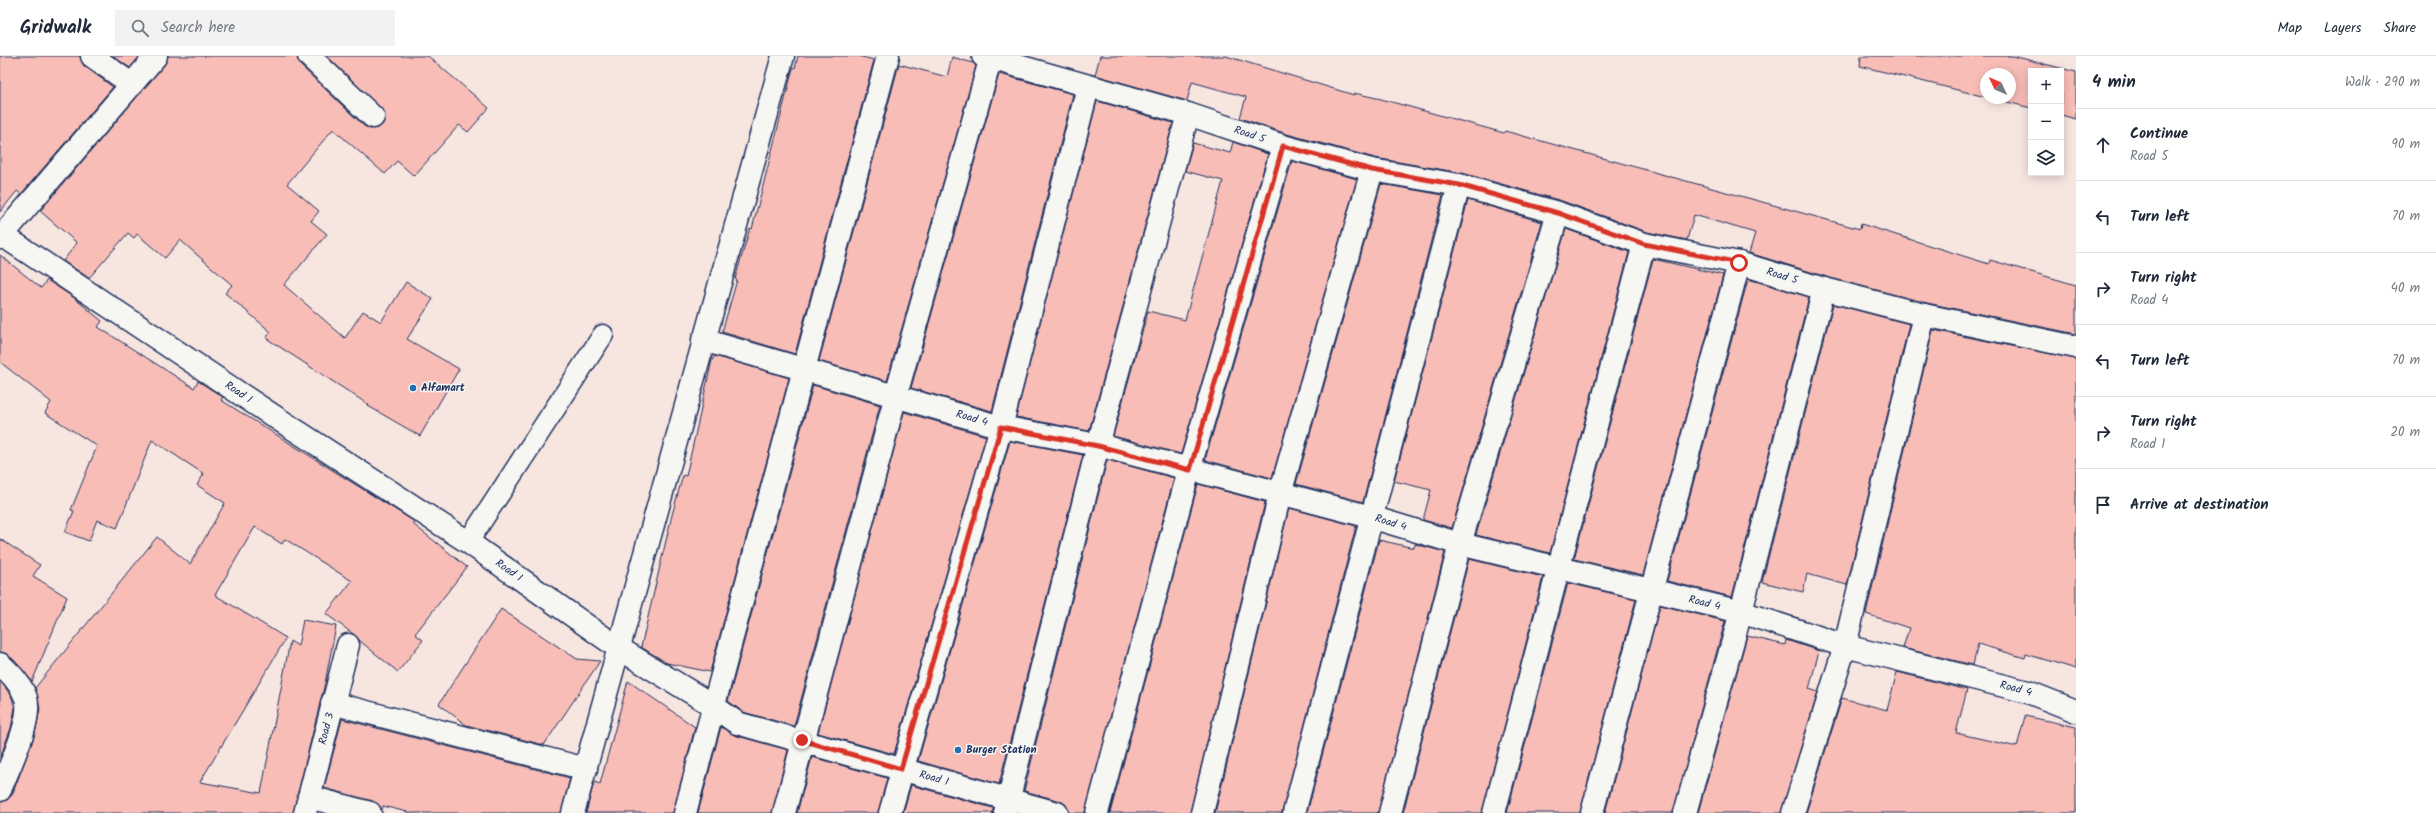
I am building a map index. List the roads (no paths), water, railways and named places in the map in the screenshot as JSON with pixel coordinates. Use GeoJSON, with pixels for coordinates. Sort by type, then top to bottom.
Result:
{"type":"FeatureCollection","features":[{"type":"Feature","properties":{"kind":"street"},"geometry":{"type":"LineString","coordinates":[[92,56],[131,84]]}},
{"type":"Feature","properties":{"kind":"street"},"geometry":{"type":"LineString","coordinates":[[1,237],[156,56]]}},
{"type":"Feature","properties":{"kind":"street"},"geometry":{"type":"LineString","coordinates":[[310,56],[373,117]]}},
{"type":"Feature","properties":{"kind":"street"},"geometry":{"type":"LineString","coordinates":[[573,813],[620,649],[703,340],[783,56]]}},
{"type":"Feature","properties":{"kind":"street"},"geometry":{"type":"LineString","coordinates":[[685,813],[712,705],[888,56]]}},
{"type":"Feature","properties":{"kind":"street"},"geometry":{"type":"LineString","coordinates":[[784,813],[802,740],[987,57]]}},
{"type":"Feature","properties":{"kind":"street","name":"Road 5"},"geometry":{"type":"LineString","coordinates":[[987,57],[1088,87],[1188,114],[1283,146],[1372,170],[1459,185],[1558,213],[1644,244],[1739,263],[1824,289],[1924,315],[2076,347]]}},
{"type":"Feature","properties":{"kind":"street"},"geometry":{"type":"LineString","coordinates":[[890,813],[901,769],[1001,427],[1088,87]]}},
{"type":"Feature","properties":{"kind":"street"},"geometry":{"type":"LineString","coordinates":[[1007,806],[1098,446],[1188,114]]}},
{"type":"Feature","properties":{"kind":"street"},"geometry":{"type":"LineString","coordinates":[[1097,813],[1190,470],[1283,146]]}},
{"type":"Feature","properties":{"kind":"street"},"geometry":{"type":"LineString","coordinates":[[1202,813],[1280,494],[1372,170]]}},
{"type":"Feature","properties":{"kind":"street"},"geometry":{"type":"LineString","coordinates":[[1294,813],[1459,185]]}},
{"type":"Feature","properties":{"kind":"street"},"geometry":{"type":"LineString","coordinates":[[1390,813],[1460,544],[1558,213]]}},
{"type":"Feature","properties":{"kind":"street","name":"Road 1"},"geometry":{"type":"LineString","coordinates":[[1,237],[468,542],[620,649],[712,705],[736,723],[770,734],[802,740],[901,769],[1007,806],[1057,813]]}},
{"type":"Feature","properties":{"kind":"street"},"geometry":{"type":"LineString","coordinates":[[1494,813],[1557,568],[1644,244]]}},
{"type":"Feature","properties":{"kind":"street"},"geometry":{"type":"LineString","coordinates":[[1592,813],[1739,263]]}},
{"type":"Feature","properties":{"kind":"street"},"geometry":{"type":"LineString","coordinates":[[1684,813],[1741,612],[1824,289]]}},
{"type":"Feature","properties":{"kind":"street"},"geometry":{"type":"LineString","coordinates":[[1793,813],[1845,646],[1924,315]]}},
{"type":"Feature","properties":{"kind":"street","name":"Road 4"},"geometry":{"type":"LineString","coordinates":[[703,340],[896,395],[1001,427],[1098,446],[1371,517],[1460,544],[1651,592],[1741,612],[1845,646],[2028,692],[2076,711]]}},
{"type":"Feature","properties":{"kind":"street","name":"Road 3"},"geometry":{"type":"LineString","coordinates":[[307,805],[348,645]]}},
{"type":"Feature","properties":{"kind":"street"},"geometry":{"type":"LineString","coordinates":[[0,664],[20,684],[27,700],[25,727],[0,790]]}},
{"type":"Feature","properties":{"kind":"street"},"geometry":{"type":"LineString","coordinates":[[332,703],[586,769]]}},
{"type":"Feature","properties":{"kind":"street"},"geometry":{"type":"LineString","coordinates":[[307,805],[370,813]]}},
{"type":"Feature","properties":{"kind":"lane"},"geometry":{"type":"LineString","coordinates":[[468,542],[603,335]]}},
{"type":"Feature","properties":{"kind":"place","name":"Alfamart"},"geometry":{"type":"Point","coordinates":[413,388]}},
{"type":"Feature","properties":{"kind":"place","name":"Burger Station"},"geometry":{"type":"Point","coordinates":[958,750]}}]}
